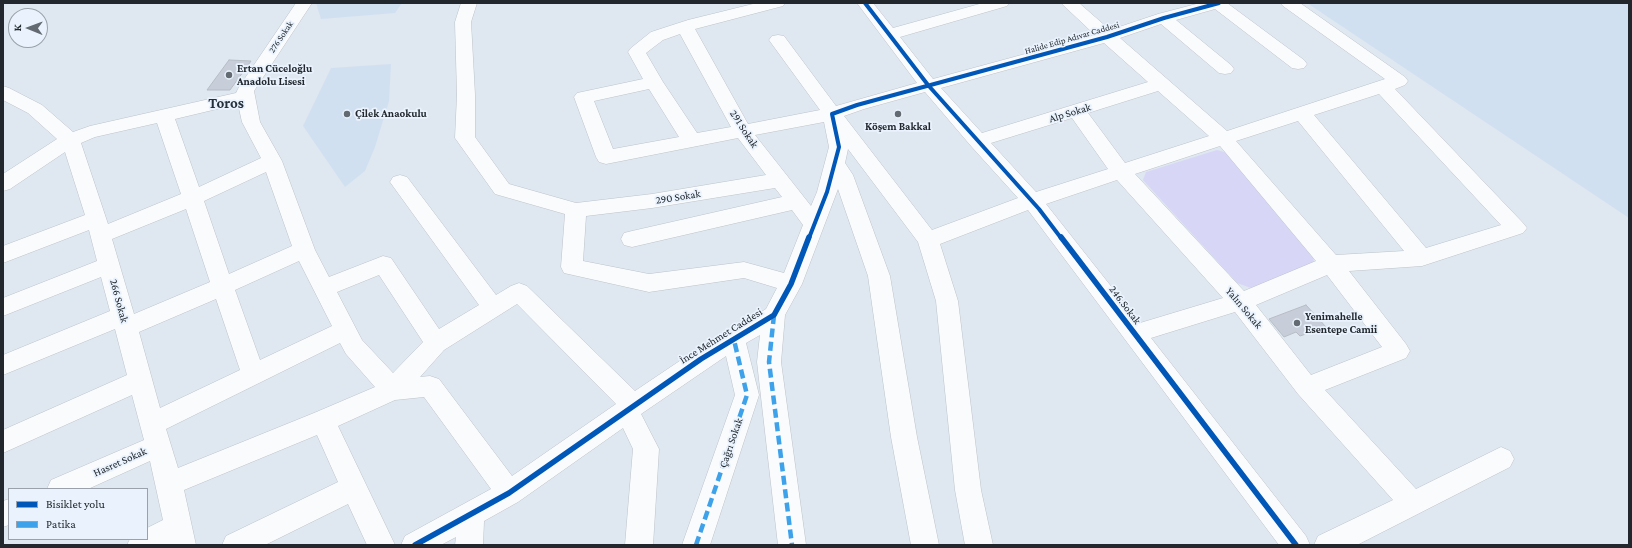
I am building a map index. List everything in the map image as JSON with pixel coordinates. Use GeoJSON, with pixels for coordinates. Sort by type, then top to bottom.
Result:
{"type":"FeatureCollection","features":[{"type":"Feature","properties":{"kind":"street","name":"276 Sokak"},"geometry":{"type":"LineString","coordinates":[[245,94],[304,3]]}},
{"type":"Feature","properties":{"kind":"street"},"geometry":{"type":"LineString","coordinates":[[469,3],[463,22],[466,95],[465,138],[502,189],[576,210],[572,267],[649,283],[744,270],[791,284]]}},
{"type":"Feature","properties":{"kind":"street"},"geometry":{"type":"LineString","coordinates":[[692,141],[654,82],[637,52],[657,36],[774,3]]}},
{"type":"Feature","properties":{"kind":"street","name":"246.Sokak"},"geometry":{"type":"LineString","coordinates":[[865,3],[928,85],[1032,201],[1296,545]]}},
{"type":"Feature","properties":{"kind":"street"},"geometry":{"type":"LineString","coordinates":[[889,35],[1001,3]]}},
{"type":"Feature","properties":{"kind":"street"},"geometry":{"type":"LineString","coordinates":[[1069,3],[1223,138],[1331,264],[1398,351],[1307,387]]}},
{"type":"Feature","properties":{"kind":"street"},"geometry":{"type":"LineString","coordinates":[[1218,3],[1298,64]]}},
{"type":"Feature","properties":{"kind":"street","name":"Halide Edip Adıvar Caddesi"},"geometry":{"type":"LineString","coordinates":[[928,85],[1108,37],[1164,18],[1183,8],[1218,3]]}},
{"type":"Feature","properties":{"kind":"street"},"geometry":{"type":"LineString","coordinates":[[928,240],[1032,201],[1122,173],[1301,112],[1399,81],[1290,3]]}},
{"type":"Feature","properties":{"kind":"street"},"geometry":{"type":"LineString","coordinates":[[1164,18],[1226,69]]}},
{"type":"Feature","properties":{"kind":"street","name":"291 Sokak"},"geometry":{"type":"LineString","coordinates":[[685,27],[743,132],[814,224]]}},
{"type":"Feature","properties":{"kind":"street"},"geometry":{"type":"LineString","coordinates":[[778,40],[928,240],[947,301],[968,490],[979,545]]}},
{"type":"Feature","properties":{"kind":"street"},"geometry":{"type":"LineString","coordinates":[[654,82],[583,97],[606,157],[832,114],[857,105],[928,85]]}},
{"type":"Feature","properties":{"kind":"street","name":"Alp Sokak"},"geometry":{"type":"LineString","coordinates":[[978,141],[1162,84]]}},
{"type":"Feature","properties":{"kind":"street"},"geometry":{"type":"LineString","coordinates":[[1134,334],[1240,302],[1331,264],[1422,258],[1516,228],[1382,86]]}},
{"type":"Feature","properties":{"kind":"street","name":"266 Sokak"},"geometry":{"type":"LineString","coordinates":[[3,92],[35,109],[70,140],[99,227],[156,434],[169,484],[180,536]]}},
{"type":"Feature","properties":{"kind":"street"},"geometry":{"type":"LineString","coordinates":[[3,184],[70,140],[90,132],[245,94],[251,122],[272,161],[304,250],[354,347],[393,390]]}},
{"type":"Feature","properties":{"kind":"street","name":"Yalın Sokak"},"geometry":{"type":"LineString","coordinates":[[1077,110],[1122,173],[1240,302],[1307,387],[1413,504]]}},
{"type":"Feature","properties":{"kind":"street"},"geometry":{"type":"LineString","coordinates":[[1301,112],[1422,258]]}},
{"type":"Feature","properties":{"kind":"street","name":"İnce Mehmet Caddesi"},"geometry":{"type":"LineString","coordinates":[[415,545],[509,493],[700,359],[774,315],[791,284],[828,192],[839,147],[832,114]]}},
{"type":"Feature","properties":{"kind":"street"},"geometry":{"type":"LineString","coordinates":[[164,115],[253,374]]}},
{"type":"Feature","properties":{"kind":"street"},"geometry":{"type":"LineString","coordinates":[[3,255],[192,198],[272,161]]}},
{"type":"Feature","properties":{"kind":"street"},"geometry":{"type":"LineString","coordinates":[[835,164],[843,175],[879,276],[904,437],[926,545]]}},
{"type":"Feature","properties":{"kind":"street","name":"290 Sokak"},"geometry":{"type":"LineString","coordinates":[[576,210],[652,202],[780,180]]}},
{"type":"Feature","properties":{"kind":"street"},"geometry":{"type":"LineString","coordinates":[[400,182],[493,308]]}},
{"type":"Feature","properties":{"kind":"street"},"geometry":{"type":"LineString","coordinates":[[632,239],[797,202]]}},
{"type":"Feature","properties":{"kind":"street"},"geometry":{"type":"LineString","coordinates":[[3,365],[223,286],[304,250]]}},
{"type":"Feature","properties":{"kind":"street"},"geometry":{"type":"LineString","coordinates":[[323,288],[383,264],[436,343]]}},
{"type":"Feature","properties":{"kind":"street"},"geometry":{"type":"LineString","coordinates":[[3,307],[109,265]]}},
{"type":"Feature","properties":{"kind":"street"},"geometry":{"type":"LineString","coordinates":[[393,390],[436,343],[519,292],[630,409],[646,449],[638,545]]}},
{"type":"Feature","properties":{"kind":"street"},"geometry":{"type":"LineString","coordinates":[[774,315],[769,362],[792,545]]}},
{"type":"Feature","properties":{"kind":"street","name":"Hasret Sokak"},"geometry":{"type":"LineString","coordinates":[[62,488],[156,434],[253,374],[346,330]]}},
{"type":"Feature","properties":{"kind":"street","name":"Çağrı Sokak"},"geometry":{"type":"LineString","coordinates":[[696,545],[747,395],[734,340]]}},
{"type":"Feature","properties":{"kind":"street"},"geometry":{"type":"LineString","coordinates":[[3,442],[141,380]]}},
{"type":"Feature","properties":{"kind":"street"},"geometry":{"type":"LineString","coordinates":[[169,484],[323,421],[393,390],[430,386],[509,493]]}},
{"type":"Feature","properties":{"kind":"street"},"geometry":{"type":"LineString","coordinates":[[323,421],[381,545]]}},
{"type":"Feature","properties":{"kind":"street"},"geometry":{"type":"LineString","coordinates":[[1328,545],[1501,459]]}},
{"type":"Feature","properties":{"kind":"street"},"geometry":{"type":"LineString","coordinates":[[236,545],[354,488]]}},
{"type":"Feature","properties":{"kind":"street"},"geometry":{"type":"LineString","coordinates":[[469,545],[471,514]]}},
{"type":"Feature","properties":{"kind":"street"},"geometry":{"type":"LineString","coordinates":[[141,545],[180,536]]}},
{"type":"Feature","properties":{"kind":"shaded area"},"geometry":{"type":"Polygon","coordinates":[[[316,3],[402,3],[395,13],[321,19],[316,3]]]}},
{"type":"Feature","properties":{"kind":"shaded area"},"geometry":{"type":"Polygon","coordinates":[[[1307,3],[1629,3],[1629,218],[1307,3]]]}},
{"type":"Feature","properties":{"kind":"shaded area","name":"Çilek Anaokulu"},"geometry":{"type":"Polygon","coordinates":[[[391,64],[389,101],[375,147],[365,171],[345,187],[303,126],[331,68],[391,64]]]}},
{"type":"Feature","properties":{"kind":"shaded area"},"geometry":{"type":"Polygon","coordinates":[[[1217,150],[1231,154],[1312,247],[1314,263],[1251,288],[1237,283],[1143,180],[1146,172],[1217,150]]]}},
{"type":"Feature","properties":{"kind":"building","name":"Ertan Cüceloğlu Anadolu Lisesi"},"geometry":{"type":"Polygon","coordinates":[[[229,60],[251,61],[230,90],[207,90],[229,60]]]}},
{"type":"Feature","properties":{"kind":"building","name":"Yenimahelle Esentepe Camii"},"geometry":{"type":"Polygon","coordinates":[[[1306,305],[1326,327],[1300,336],[1296,332],[1284,337],[1269,319],[1306,305]]]}},
{"type":"Feature","properties":{"kind":"marked path"},"geometry":{"type":"LineString","coordinates":[[774,315],[769,362],[792,545]]}},
{"type":"Feature","properties":{"kind":"marked path"},"geometry":{"type":"LineString","coordinates":[[696,545],[747,395],[734,340]]}},
{"type":"Feature","properties":{"kind":"cycle path"},"geometry":{"type":"LineString","coordinates":[[865,3],[928,85],[1039,209],[1296,545]]}},
{"type":"Feature","properties":{"kind":"cycle path"},"geometry":{"type":"LineString","coordinates":[[415,545],[509,493],[701,359],[774,315],[791,284],[827,192],[839,147],[832,114],[857,105],[1107,37],[1164,18],[1219,3]]}},
{"type":"Feature","properties":{"kind":"place","name":"Ertan Cüceloğlu Anadolu Lisesi"},"geometry":{"type":"Point","coordinates":[229,75]}},
{"type":"Feature","properties":{"kind":"place","name":"Çilek Anaokulu"},"geometry":{"type":"Point","coordinates":[347,114]}},
{"type":"Feature","properties":{"kind":"place","name":"Köşem Bakkal"},"geometry":{"type":"Point","coordinates":[898,114]}},
{"type":"Feature","properties":{"kind":"place","name":"Yenimahelle Esentepe Camii"},"geometry":{"type":"Point","coordinates":[1297,323]}},
{"type":"Feature","properties":{"kind":"district","name":"Toros"},"geometry":{"type":"Point","coordinates":[226,103]}}]}
